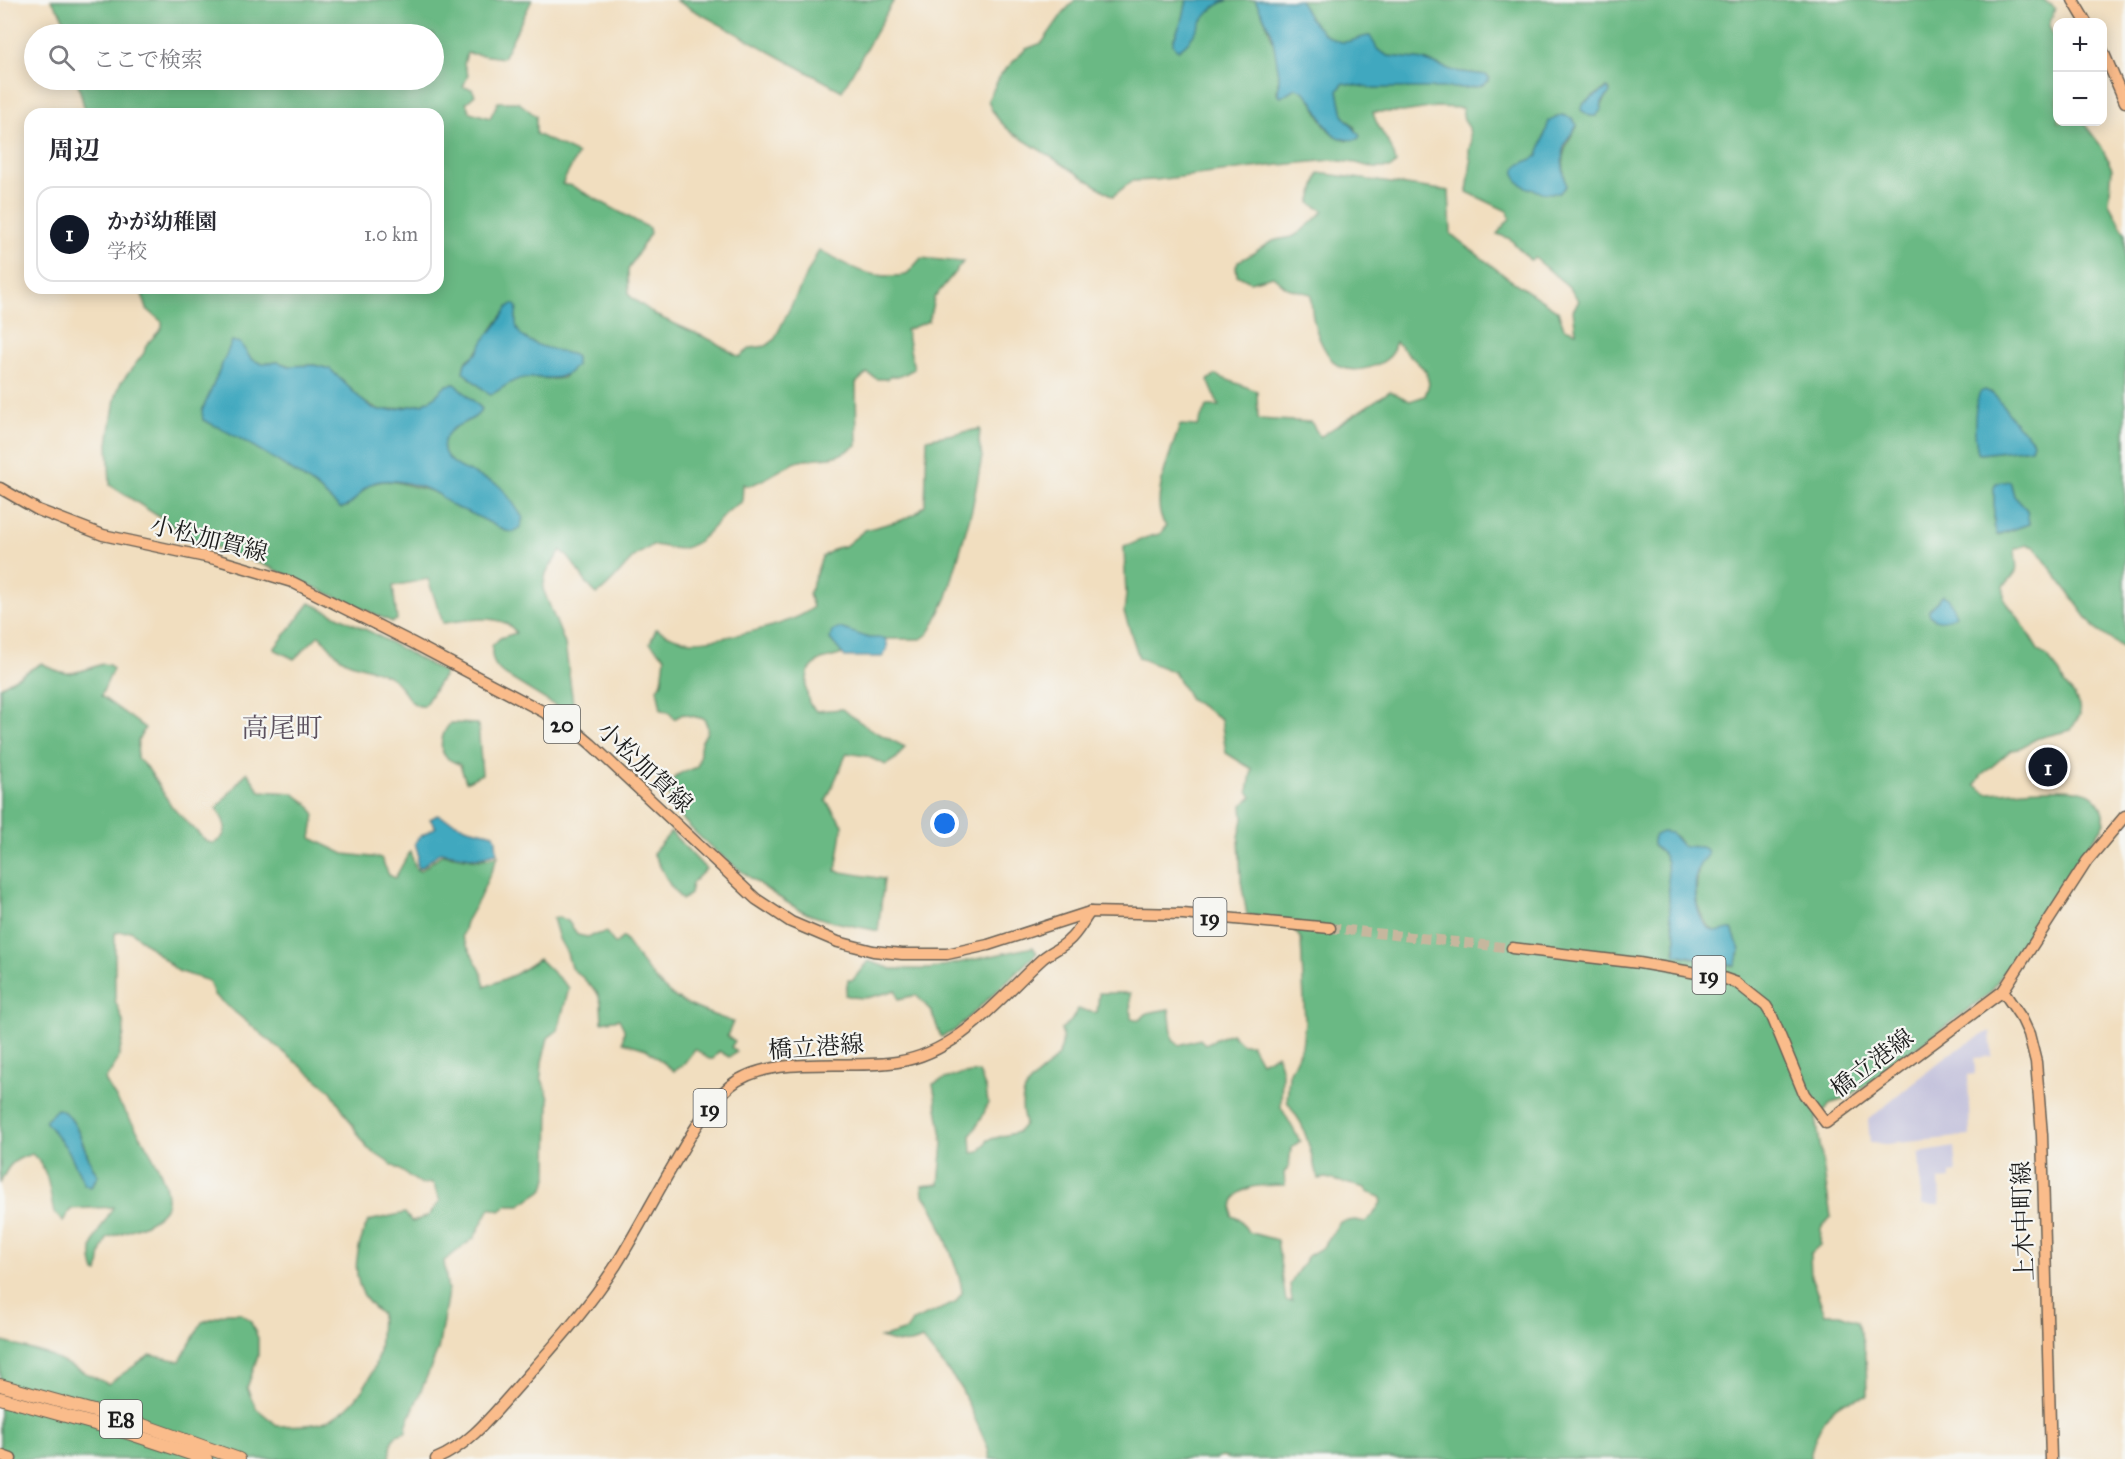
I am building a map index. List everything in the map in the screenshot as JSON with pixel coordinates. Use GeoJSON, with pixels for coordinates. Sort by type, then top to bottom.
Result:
{"type":"FeatureCollection","features":[{"type":"Feature","properties":{"kind":"highway","name":"E8"},"geometry":{"type":"LineString","coordinates":[[0,1385],[140,1424],[239,1459]]}},
{"type":"Feature","properties":{"kind":"highway","name":"E8"},"geometry":{"type":"LineString","coordinates":[[0,1398],[130,1434],[206,1459]]}},
{"type":"Feature","properties":{"kind":"main road"},"geometry":{"type":"LineString","coordinates":[[2073,0],[2084,18]]}},
{"type":"Feature","properties":{"kind":"main road"},"geometry":{"type":"LineString","coordinates":[[2107,59],[2125,102]]}},
{"type":"Feature","properties":{"kind":"main road","name":"小松加賀線"},"geometry":{"type":"LineString","coordinates":[[0,488],[38,510],[104,535],[215,559],[292,582],[542,711],[578,733],[591,744],[756,899],[791,922],[822,937],[873,951],[902,954],[947,954],[988,945],[1090,912]]}},
{"type":"Feature","properties":{"kind":"main road","name":"橋立港線"},"geometry":{"type":"LineString","coordinates":[[1512,948],[1639,963],[1720,977],[1737,983],[1766,1006],[1804,1094],[1826,1123],[2003,991],[2087,861],[2125,816]]}},
{"type":"Feature","properties":{"kind":"main road","name":"19"},"geometry":{"type":"LineString","coordinates":[[1090,912],[1183,914],[1330,928]]}},
{"type":"Feature","properties":{"kind":"main road","name":"橋立港線"},"geometry":{"type":"LineString","coordinates":[[436,1459],[448,1454],[481,1428],[587,1308],[617,1263],[698,1122],[731,1086],[750,1075],[776,1067],[900,1062],[942,1047],[964,1033],[1043,959],[1069,941],[1090,912]]}},
{"type":"Feature","properties":{"kind":"main road","name":"上木中町線"},"geometry":{"type":"LineString","coordinates":[[2003,991],[2022,1019],[2036,1062],[2045,1205],[2051,1459]]}},
{"type":"Feature","properties":{"kind":"main road"},"geometry":{"type":"LineString","coordinates":[[0,1455],[11,1459]]}},
{"type":"Feature","properties":{"kind":"shaded area"},"geometry":{"type":"Polygon","coordinates":[[[1990,1031],[1992,1056],[1975,1058],[1975,1074],[1968,1075],[1970,1136],[1887,1144],[1870,1143],[1868,1120],[1949,1054],[1990,1031]]]}},
{"type":"Feature","properties":{"kind":"shaded area"},"geometry":{"type":"Polygon","coordinates":[[[1954,1147],[1956,1173],[1950,1174],[1950,1179],[1939,1180],[1940,1205],[1922,1205],[1919,1153],[1954,1147]]]}},
{"type":"Feature","properties":{"kind":"green space"},"geometry":{"type":"Polygon","coordinates":[[[51,0],[532,0],[503,58],[467,53],[464,64],[468,75],[463,87],[472,89],[475,95],[466,103],[470,112],[490,118],[498,102],[518,102],[536,116],[536,134],[578,154],[562,184],[572,186],[649,228],[650,233],[628,270],[629,295],[655,315],[713,341],[739,357],[751,348],[766,346],[774,340],[819,250],[850,267],[881,276],[906,275],[921,258],[963,262],[934,298],[929,321],[906,330],[914,369],[901,376],[890,376],[888,379],[877,379],[867,373],[856,383],[857,445],[831,457],[799,461],[754,484],[748,486],[743,484],[742,502],[727,513],[700,540],[680,549],[652,545],[634,557],[612,582],[597,594],[561,550],[546,573],[543,589],[565,644],[575,718],[505,675],[496,666],[492,646],[500,638],[516,633],[510,626],[502,622],[482,619],[443,623],[428,579],[393,586],[397,620],[392,622],[269,567],[193,539],[110,485],[108,444],[115,399],[120,384],[144,353],[146,345],[162,328],[162,322],[147,309],[142,294],[444,294],[444,108],[84,108],[80,90],[444,90],[444,24],[65,24],[51,0]],[[514,304],[510,306],[478,351],[465,364],[463,372],[490,395],[516,379],[525,377],[563,378],[576,365],[576,357],[542,347],[519,334],[515,321],[514,304]],[[242,347],[203,420],[252,444],[315,486],[340,508],[346,507],[370,484],[384,481],[396,482],[438,494],[454,506],[467,510],[506,531],[518,512],[498,486],[461,468],[446,455],[443,447],[445,437],[453,428],[479,414],[482,409],[455,384],[447,385],[432,399],[422,404],[382,411],[364,402],[330,369],[314,365],[290,366],[278,362],[262,364],[251,359],[242,347]]]}},
{"type":"Feature","properties":{"kind":"green space"},"geometry":{"type":"Polygon","coordinates":[[[675,0],[894,0],[842,91],[675,0]]]}},
{"type":"Feature","properties":{"kind":"green space"},"geometry":{"type":"Polygon","coordinates":[[[1075,0],[1187,0],[1183,18],[1174,39],[1174,45],[1180,49],[1205,15],[1218,4],[1226,1],[1255,0],[1274,45],[1278,68],[1277,93],[1281,97],[1295,88],[1301,90],[1310,99],[1329,130],[1347,141],[1356,129],[1343,115],[1338,91],[1343,83],[1371,88],[1474,87],[1481,86],[1488,81],[1486,75],[1454,71],[1424,60],[1388,56],[1378,50],[1369,36],[1347,42],[1334,40],[1316,26],[1300,0],[2043,0],[2055,8],[2049,26],[2053,35],[2053,126],[2086,126],[2101,146],[2112,169],[2109,203],[2125,233],[2125,649],[2095,629],[2035,547],[2027,545],[2015,549],[2017,569],[2004,586],[2004,599],[2038,650],[2060,673],[2065,685],[2074,695],[2080,714],[2071,730],[2038,738],[2018,749],[2011,750],[1981,776],[1975,785],[1987,793],[2059,789],[2086,792],[2098,803],[2105,823],[1990,993],[1873,1080],[1845,1099],[1832,1103],[1816,1118],[1831,1217],[1821,1228],[1820,1245],[1810,1254],[1811,1276],[1825,1314],[1840,1314],[1858,1321],[1866,1356],[1867,1396],[1843,1402],[1830,1412],[1817,1435],[1810,1459],[1231,1459],[1222,1457],[1215,1459],[990,1459],[988,1448],[960,1386],[922,1339],[906,1344],[880,1338],[907,1330],[912,1321],[955,1303],[962,1293],[947,1241],[934,1211],[923,1195],[922,1186],[939,1184],[943,1143],[933,1084],[955,1076],[979,1072],[986,1089],[988,1103],[971,1135],[972,1153],[979,1152],[988,1140],[1018,1132],[1025,1124],[1022,1101],[1027,1087],[1058,1055],[1061,1048],[1061,1029],[1071,1021],[1078,1009],[1097,1013],[1099,993],[1130,993],[1131,1018],[1140,1020],[1147,1013],[1169,1009],[1173,1040],[1179,1045],[1200,1039],[1205,1044],[1231,1033],[1242,1044],[1251,1044],[1261,1062],[1277,1054],[1282,1071],[1281,1107],[1300,1141],[1291,1149],[1289,1166],[1284,1173],[1285,1185],[1256,1186],[1242,1191],[1233,1202],[1232,1216],[1241,1220],[1248,1232],[1277,1240],[1286,1301],[1292,1301],[1290,1285],[1308,1256],[1323,1247],[1340,1222],[1355,1220],[1365,1222],[1373,1215],[1382,1201],[1380,1197],[1367,1192],[1365,1188],[1326,1178],[1318,1179],[1301,1123],[1287,1101],[1289,1074],[1302,1046],[1305,1022],[1301,939],[1287,920],[1247,915],[1241,881],[1239,837],[1243,819],[1242,805],[1252,797],[1248,791],[1252,769],[1226,753],[1221,719],[1190,699],[1174,672],[1139,658],[1124,612],[1126,595],[1124,547],[1160,534],[1166,526],[1159,504],[1167,462],[1180,425],[1197,426],[1207,406],[1219,406],[1208,380],[1215,375],[1257,391],[1258,419],[1311,422],[1320,437],[1390,391],[1410,401],[1425,396],[1429,384],[1426,371],[1396,342],[1391,355],[1379,364],[1362,369],[1345,368],[1332,360],[1322,345],[1312,312],[1311,294],[1287,288],[1273,276],[1250,282],[1237,275],[1238,261],[1267,244],[1294,236],[1324,211],[1310,203],[1319,173],[1449,191],[1451,234],[1509,279],[1558,311],[1564,328],[1576,332],[1573,310],[1579,301],[1569,287],[1535,258],[1530,260],[1510,239],[1497,234],[1510,218],[1507,211],[1467,192],[1471,143],[1462,108],[1436,107],[1403,112],[1373,112],[1394,155],[1396,163],[1391,168],[1374,168],[1332,160],[1270,166],[1132,181],[1113,196],[1011,132],[992,110],[988,100],[1001,74],[1026,49],[1042,43],[1075,0]],[[1606,88],[1584,103],[1581,110],[1590,116],[1596,116],[1610,90],[1606,88]],[[1562,115],[1556,117],[1548,126],[1538,156],[1518,166],[1534,190],[1559,193],[1566,186],[1565,149],[1577,127],[1562,115]],[[1991,392],[1978,453],[2031,448],[2033,442],[1991,392]],[[2010,481],[1995,484],[1994,525],[1998,535],[2029,524],[2027,510],[2014,496],[2010,481]],[[1674,835],[1653,845],[1663,854],[1667,862],[1671,919],[1676,936],[1674,952],[1677,955],[1734,966],[1740,953],[1732,929],[1720,932],[1713,930],[1701,915],[1698,906],[1696,886],[1701,847],[1682,846],[1674,835]]]}},
{"type":"Feature","properties":{"kind":"green space"},"geometry":{"type":"Polygon","coordinates":[[[980,429],[979,442],[982,457],[972,509],[947,597],[928,634],[921,639],[874,639],[840,655],[818,661],[808,672],[806,688],[809,703],[816,711],[842,709],[870,729],[905,747],[897,758],[886,765],[866,756],[847,753],[826,801],[843,825],[836,871],[884,879],[878,931],[819,918],[776,896],[728,861],[686,823],[673,806],[669,792],[672,780],[678,774],[697,767],[701,743],[707,728],[704,719],[683,714],[674,719],[669,712],[661,710],[657,688],[662,682],[665,657],[650,643],[656,629],[682,640],[703,640],[756,630],[804,613],[813,607],[809,594],[822,557],[836,548],[845,546],[865,530],[902,520],[915,514],[925,505],[927,439],[980,429]]]}},
{"type":"Feature","properties":{"kind":"green space"},"geometry":{"type":"Polygon","coordinates":[[[310,603],[373,633],[445,673],[424,706],[414,704],[398,683],[389,676],[342,659],[319,635],[294,659],[274,649],[310,603]]]}},
{"type":"Feature","properties":{"kind":"green space"},"geometry":{"type":"Polygon","coordinates":[[[42,663],[65,673],[78,672],[103,664],[109,665],[113,669],[101,696],[145,728],[138,741],[137,758],[149,770],[172,807],[210,843],[218,841],[225,832],[217,808],[247,772],[260,791],[293,793],[310,806],[315,815],[311,838],[344,854],[381,858],[389,875],[395,878],[410,851],[416,869],[420,871],[442,854],[478,860],[498,856],[466,922],[462,937],[481,971],[485,987],[516,974],[539,959],[569,988],[558,1030],[548,1038],[542,1062],[541,1077],[549,1098],[548,1174],[544,1189],[520,1205],[508,1205],[500,1211],[490,1208],[474,1238],[444,1261],[448,1292],[438,1350],[407,1424],[406,1432],[397,1435],[392,1441],[390,1459],[0,1459],[0,1341],[46,1354],[108,1384],[150,1355],[180,1361],[202,1322],[227,1313],[240,1313],[250,1320],[258,1338],[258,1356],[247,1388],[256,1408],[278,1426],[306,1425],[327,1421],[356,1398],[370,1378],[379,1350],[381,1314],[361,1291],[357,1271],[358,1251],[368,1221],[405,1213],[412,1222],[428,1216],[440,1201],[433,1183],[421,1184],[367,1148],[331,1091],[214,995],[209,981],[178,971],[131,931],[115,933],[115,1000],[123,1021],[124,1033],[118,1060],[105,1080],[157,1164],[167,1198],[164,1210],[159,1216],[145,1224],[107,1238],[101,1253],[98,1273],[95,1272],[92,1262],[93,1245],[113,1207],[72,1209],[63,1221],[54,1213],[46,1174],[32,1154],[12,1164],[0,1184],[0,687],[42,663]],[[59,1109],[46,1119],[68,1150],[85,1185],[93,1185],[98,1175],[78,1130],[67,1115],[59,1109]]]}},
{"type":"Feature","properties":{"kind":"green space"},"geometry":{"type":"Polygon","coordinates":[[[451,723],[478,724],[482,774],[466,782],[460,765],[447,758],[442,750],[443,735],[451,723]]]}},
{"type":"Feature","properties":{"kind":"green space"},"geometry":{"type":"Polygon","coordinates":[[[671,832],[706,869],[692,883],[690,894],[682,900],[670,885],[653,853],[671,832]]]}},
{"type":"Feature","properties":{"kind":"green space"},"geometry":{"type":"Polygon","coordinates":[[[559,917],[568,921],[578,935],[587,937],[606,932],[615,944],[623,937],[669,993],[704,1012],[733,1022],[727,1036],[735,1041],[731,1047],[737,1052],[729,1057],[719,1051],[713,1059],[709,1059],[695,1049],[682,1066],[674,1071],[646,1049],[623,1042],[624,1029],[619,1019],[602,1022],[598,994],[571,968],[553,918],[559,917]]]}},
{"type":"Feature","properties":{"kind":"green space"},"geometry":{"type":"Polygon","coordinates":[[[1033,947],[1037,953],[954,1031],[941,1037],[931,1011],[916,995],[898,999],[896,990],[864,998],[845,995],[848,980],[853,980],[868,961],[892,969],[929,969],[1033,947]]]}},
{"type":"Feature","properties":{"kind":"water"},"geometry":{"type":"Polygon","coordinates":[[[1187,0],[1228,0],[1210,11],[1191,38],[1178,50],[1173,45],[1173,41],[1183,18],[1187,0]]]}},
{"type":"Feature","properties":{"kind":"water"},"geometry":{"type":"Polygon","coordinates":[[[1255,0],[1300,0],[1316,26],[1335,40],[1346,42],[1370,36],[1378,50],[1388,56],[1424,60],[1454,71],[1486,75],[1489,78],[1488,81],[1481,86],[1466,88],[1371,88],[1343,83],[1338,91],[1343,115],[1360,136],[1358,139],[1345,139],[1335,135],[1327,128],[1311,99],[1304,92],[1295,88],[1281,97],[1278,96],[1279,75],[1272,33],[1255,0]]]}},
{"type":"Feature","properties":{"kind":"water"},"geometry":{"type":"Polygon","coordinates":[[[1608,88],[1610,93],[1602,102],[1601,110],[1596,116],[1590,116],[1581,110],[1584,103],[1608,88]]]}},
{"type":"Feature","properties":{"kind":"water"},"geometry":{"type":"Polygon","coordinates":[[[1562,115],[1572,118],[1577,125],[1564,147],[1563,164],[1566,186],[1559,193],[1530,189],[1518,181],[1515,169],[1538,156],[1549,121],[1562,115]]]}},
{"type":"Feature","properties":{"kind":"water"},"geometry":{"type":"Polygon","coordinates":[[[513,304],[517,307],[516,325],[527,340],[573,355],[576,357],[576,365],[564,376],[519,379],[490,395],[463,372],[465,363],[477,353],[487,335],[496,326],[508,307],[513,304]]]}},
{"type":"Feature","properties":{"kind":"water"},"geometry":{"type":"Polygon","coordinates":[[[232,341],[240,343],[251,359],[262,364],[278,362],[289,366],[314,365],[330,369],[364,402],[376,410],[391,410],[422,404],[432,399],[447,385],[455,384],[482,409],[479,414],[449,432],[443,447],[446,455],[461,468],[498,485],[523,518],[520,527],[513,532],[506,531],[454,507],[438,494],[416,485],[399,482],[383,481],[371,484],[350,504],[340,508],[315,486],[274,459],[203,420],[202,411],[232,341]]]}},
{"type":"Feature","properties":{"kind":"water"},"geometry":{"type":"Polygon","coordinates":[[[1985,390],[1998,399],[2016,424],[2029,436],[2033,442],[2031,448],[1978,453],[1975,414],[1980,392],[1985,390]]]}},
{"type":"Feature","properties":{"kind":"water"},"geometry":{"type":"Polygon","coordinates":[[[2010,481],[2014,496],[2027,510],[2029,524],[1997,535],[1994,525],[1994,488],[1996,483],[2010,481]]]}},
{"type":"Feature","properties":{"kind":"water"},"geometry":{"type":"Polygon","coordinates":[[[1943,595],[1949,599],[1956,615],[1949,619],[1938,620],[1929,614],[1929,610],[1943,595]]]}},
{"type":"Feature","properties":{"kind":"water"},"geometry":{"type":"Polygon","coordinates":[[[840,628],[869,638],[884,638],[887,648],[882,657],[845,657],[830,639],[832,631],[840,628]]]}},
{"type":"Feature","properties":{"kind":"water"},"geometry":{"type":"Polygon","coordinates":[[[437,815],[468,828],[494,834],[497,853],[476,858],[440,852],[418,868],[415,843],[418,838],[436,827],[430,819],[437,815]]]}},
{"type":"Feature","properties":{"kind":"water"},"geometry":{"type":"Polygon","coordinates":[[[1662,832],[1671,833],[1682,846],[1701,847],[1707,850],[1708,855],[1699,866],[1697,873],[1696,902],[1707,927],[1714,931],[1732,929],[1740,950],[1735,965],[1675,954],[1676,936],[1670,916],[1667,862],[1663,854],[1653,845],[1655,835],[1662,832]]]}},
{"type":"Feature","properties":{"kind":"water"},"geometry":{"type":"Polygon","coordinates":[[[57,1109],[71,1119],[98,1175],[91,1187],[85,1185],[68,1150],[45,1121],[57,1109]]]}},
{"type":"Feature","properties":{"kind":"tunnel"},"geometry":{"type":"LineString","coordinates":[[1330,928],[1512,948]]}},
{"type":"Feature","properties":{"kind":"place","name":"かが幼稚園"},"geometry":{"type":"Point","coordinates":[2048,767]}},
{"type":"Feature","properties":{"kind":"district","name":"高尾町"},"geometry":{"type":"Point","coordinates":[282,727]}}]}
